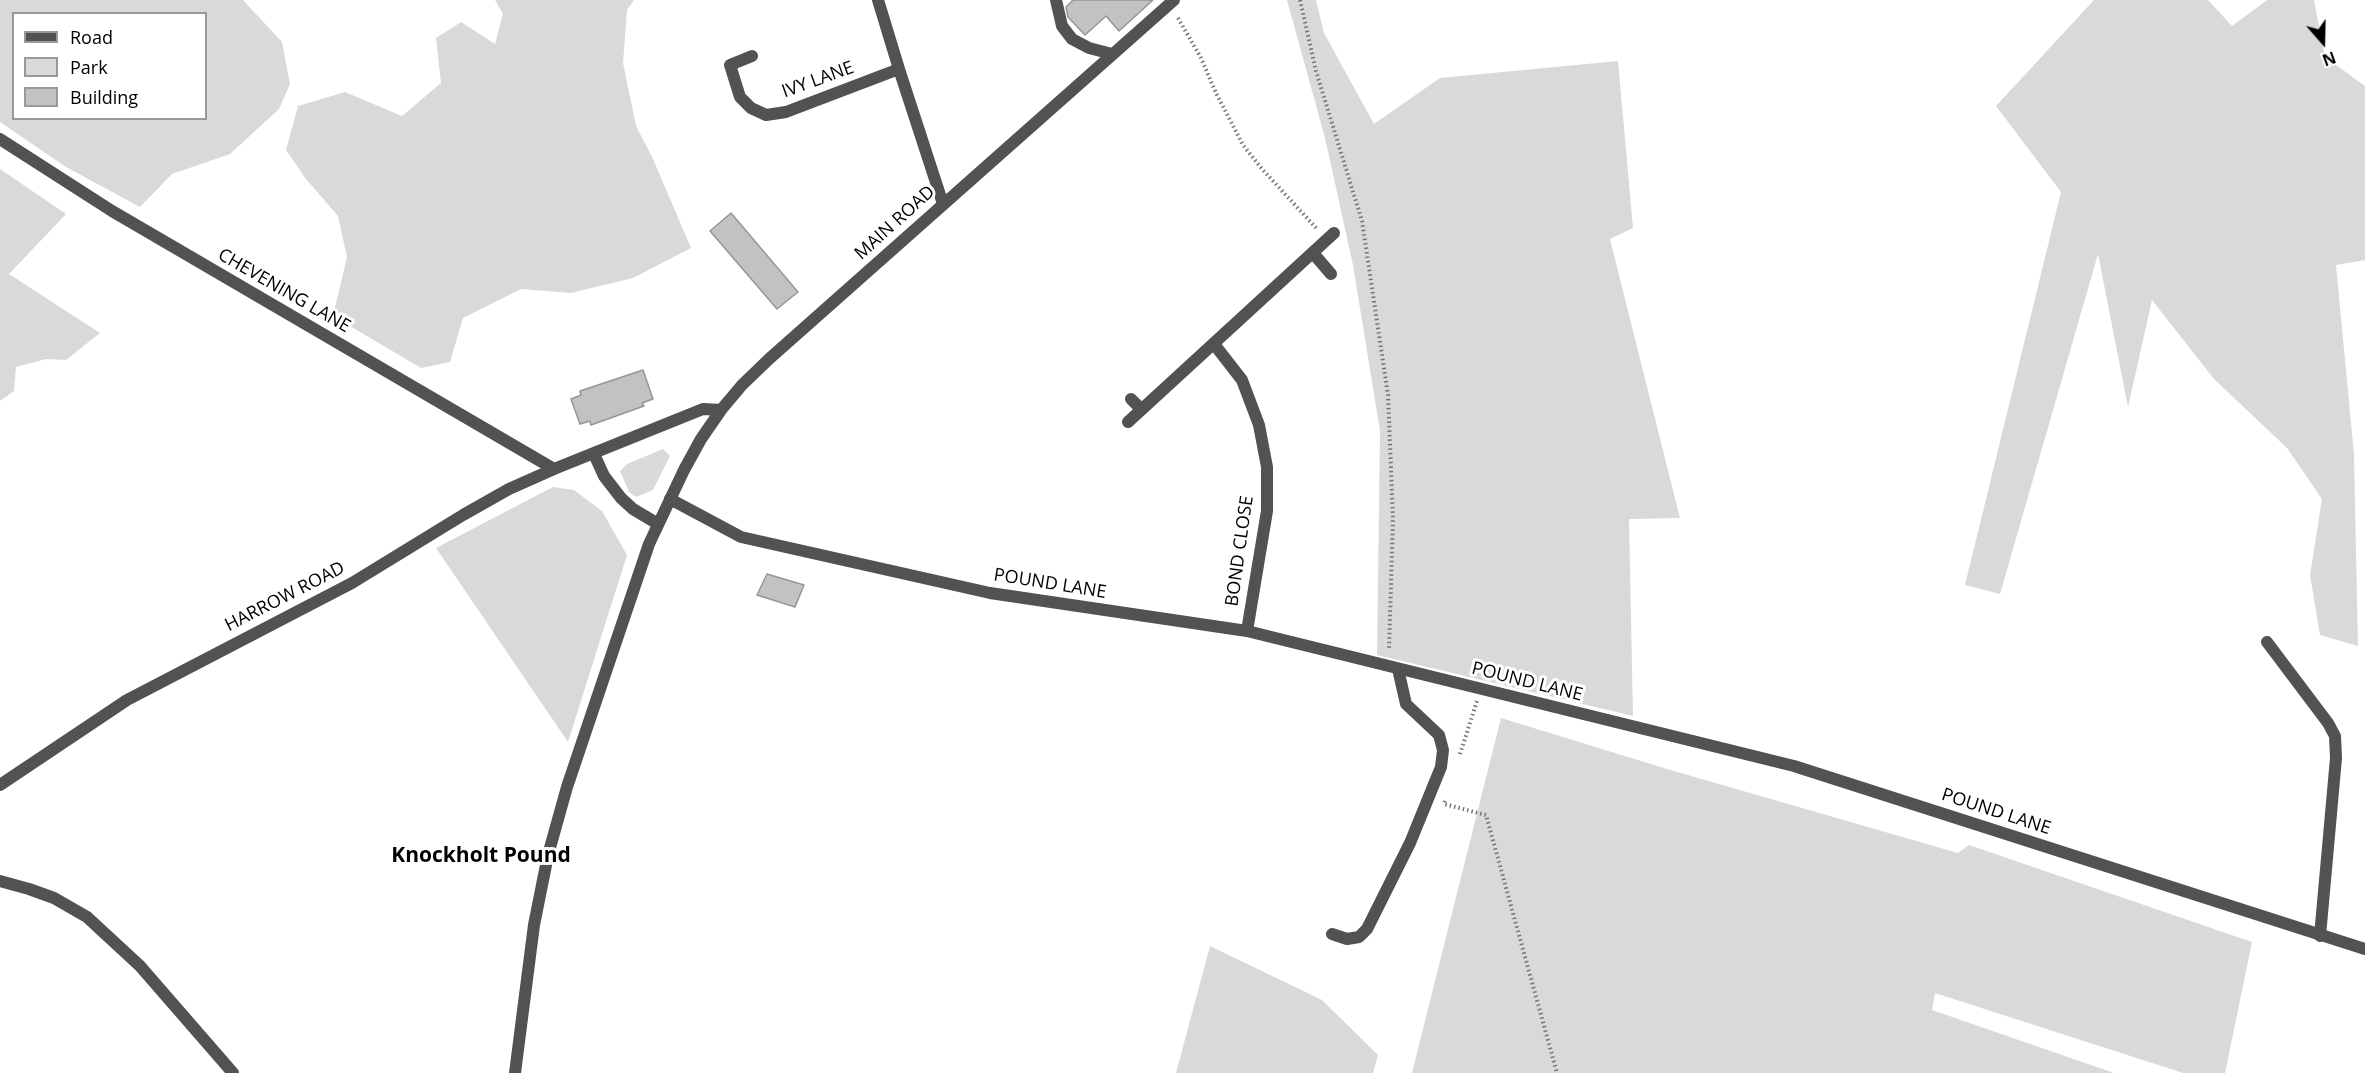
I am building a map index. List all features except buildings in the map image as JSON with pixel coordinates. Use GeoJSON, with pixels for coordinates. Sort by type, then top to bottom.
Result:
{"type":"FeatureCollection","features":[{"type":"Feature","properties":{"kind":"street"},"geometry":{"type":"LineString","coordinates":[[878,0],[944,204]]}},
{"type":"Feature","properties":{"kind":"street"},"geometry":{"type":"LineString","coordinates":[[1056,0],[1062,26],[1072,39],[1089,48],[1112,54]]}},
{"type":"Feature","properties":{"kind":"street","name":"MAIN ROAD"},"geometry":{"type":"LineString","coordinates":[[515,1073],[534,925],[557,821],[589,718],[658,524],[701,439],[721,410],[769,359],[1171,3]]}},
{"type":"Feature","properties":{"kind":"street","name":"IVY LANE"},"geometry":{"type":"LineString","coordinates":[[752,56],[730,64],[740,97],[751,108],[766,115],[786,112],[899,69]]}},
{"type":"Feature","properties":{"kind":"street","name":"CHEVENING LANE"},"geometry":{"type":"LineString","coordinates":[[0,140],[112,211],[554,469]]}},
{"type":"Feature","properties":{"kind":"street"},"geometry":{"type":"LineString","coordinates":[[1128,422],[1330,237]]}},
{"type":"Feature","properties":{"kind":"street"},"geometry":{"type":"LineString","coordinates":[[1313,253],[1331,274]]}},
{"type":"Feature","properties":{"kind":"street","name":"BOND CLOSE"},"geometry":{"type":"LineString","coordinates":[[1214,344],[1242,380],[1259,425],[1267,467],[1267,511],[1247,631]]}},
{"type":"Feature","properties":{"kind":"street"},"geometry":{"type":"LineString","coordinates":[[1131,399],[1141,409]]}},
{"type":"Feature","properties":{"kind":"street","name":"HARROW ROAD"},"geometry":{"type":"LineString","coordinates":[[0,785],[135,695],[352,583],[470,511],[554,469],[703,410],[721,410]]}},
{"type":"Feature","properties":{"kind":"street"},"geometry":{"type":"LineString","coordinates":[[594,454],[604,476],[621,498],[633,509],[658,524]]}},
{"type":"Feature","properties":{"kind":"street","name":"POUND LANE"},"geometry":{"type":"LineString","coordinates":[[670,499],[741,537],[990,593],[1247,631],[1794,766],[2365,949]]}},
{"type":"Feature","properties":{"kind":"street"},"geometry":{"type":"LineString","coordinates":[[2267,642],[2328,723],[2335,736],[2336,758],[2320,936]]}},
{"type":"Feature","properties":{"kind":"street"},"geometry":{"type":"LineString","coordinates":[[1332,934],[1347,939],[1359,937],[1367,929],[1410,843],[1441,767],[1443,750],[1438,735],[1406,704],[1392,667]]}},
{"type":"Feature","properties":{"kind":"street"},"geometry":{"type":"LineString","coordinates":[[0,881],[29,888],[54,898],[87,917],[140,966],[233,1073]]}},
{"type":"Feature","properties":{"kind":"path"},"geometry":{"type":"LineString","coordinates":[[1300,0],[1316,71],[1362,221],[1388,395],[1393,518],[1390,568],[1392,667]]}},
{"type":"Feature","properties":{"kind":"path"},"geometry":{"type":"LineString","coordinates":[[1171,3],[1243,145],[1262,169],[1330,237]]}},
{"type":"Feature","properties":{"kind":"path"},"geometry":{"type":"LineString","coordinates":[[1458,762],[1481,689]]}},
{"type":"Feature","properties":{"kind":"path"},"geometry":{"type":"LineString","coordinates":[[1448,793],[1444,804],[1486,815],[1557,1073]]}},
{"type":"Feature","properties":{"kind":"green space"},"geometry":{"type":"Polygon","coordinates":[[[0,0],[243,0],[282,42],[290,84],[279,109],[230,154],[172,174],[140,207],[66,167],[0,122],[0,0]]]}},
{"type":"Feature","properties":{"kind":"green space"},"geometry":{"type":"Polygon","coordinates":[[[495,0],[634,0],[627,10],[623,63],[636,126],[653,159],[691,248],[633,278],[571,293],[521,289],[463,318],[450,362],[421,368],[333,316],[347,257],[338,216],[306,179],[286,150],[298,106],[345,92],[402,116],[441,83],[436,38],[461,22],[495,44],[503,14],[495,0]]]}},
{"type":"Feature","properties":{"kind":"green space"},"geometry":{"type":"Polygon","coordinates":[[[1287,0],[1316,0],[1324,33],[1374,124],[1440,78],[1618,61],[1633,228],[1610,239],[1680,518],[1629,519],[1633,716],[1377,655],[1380,431],[1353,265],[1325,138],[1287,0]]]}},
{"type":"Feature","properties":{"kind":"green space"},"geometry":{"type":"Polygon","coordinates":[[[2094,0],[2208,0],[2232,26],[2267,0],[2314,0],[2325,57],[2365,86],[2365,260],[2336,265],[2354,455],[2358,646],[2320,635],[2310,575],[2322,499],[2287,448],[2214,379],[2152,300],[2128,407],[2098,254],[2000,594],[1965,585],[2061,192],[1996,106],[2094,0]]]}},
{"type":"Feature","properties":{"kind":"green space"},"geometry":{"type":"Polygon","coordinates":[[[0,169],[66,214],[9,274],[100,333],[66,360],[46,359],[16,367],[14,391],[0,401],[0,169]]]}},
{"type":"Feature","properties":{"kind":"green space"},"geometry":{"type":"Polygon","coordinates":[[[663,449],[670,456],[653,490],[636,497],[629,492],[620,471],[627,464],[663,449]]]}},
{"type":"Feature","properties":{"kind":"green space"},"geometry":{"type":"Polygon","coordinates":[[[553,487],[574,490],[602,511],[627,555],[568,742],[436,548],[553,487]]]}},
{"type":"Feature","properties":{"kind":"green space"},"geometry":{"type":"Polygon","coordinates":[[[1501,718],[1667,769],[1958,853],[1969,845],[2252,942],[2225,1073],[2183,1073],[1935,993],[1932,1010],[2114,1073],[1412,1073],[1501,718]]]}},
{"type":"Feature","properties":{"kind":"green space"},"geometry":{"type":"Polygon","coordinates":[[[1210,946],[1322,1000],[1378,1055],[1373,1073],[1176,1073],[1210,946]]]}},
{"type":"Feature","properties":{"kind":"district","name":"Knockholt Pound"},"geometry":{"type":"Point","coordinates":[481,856]}}]}
